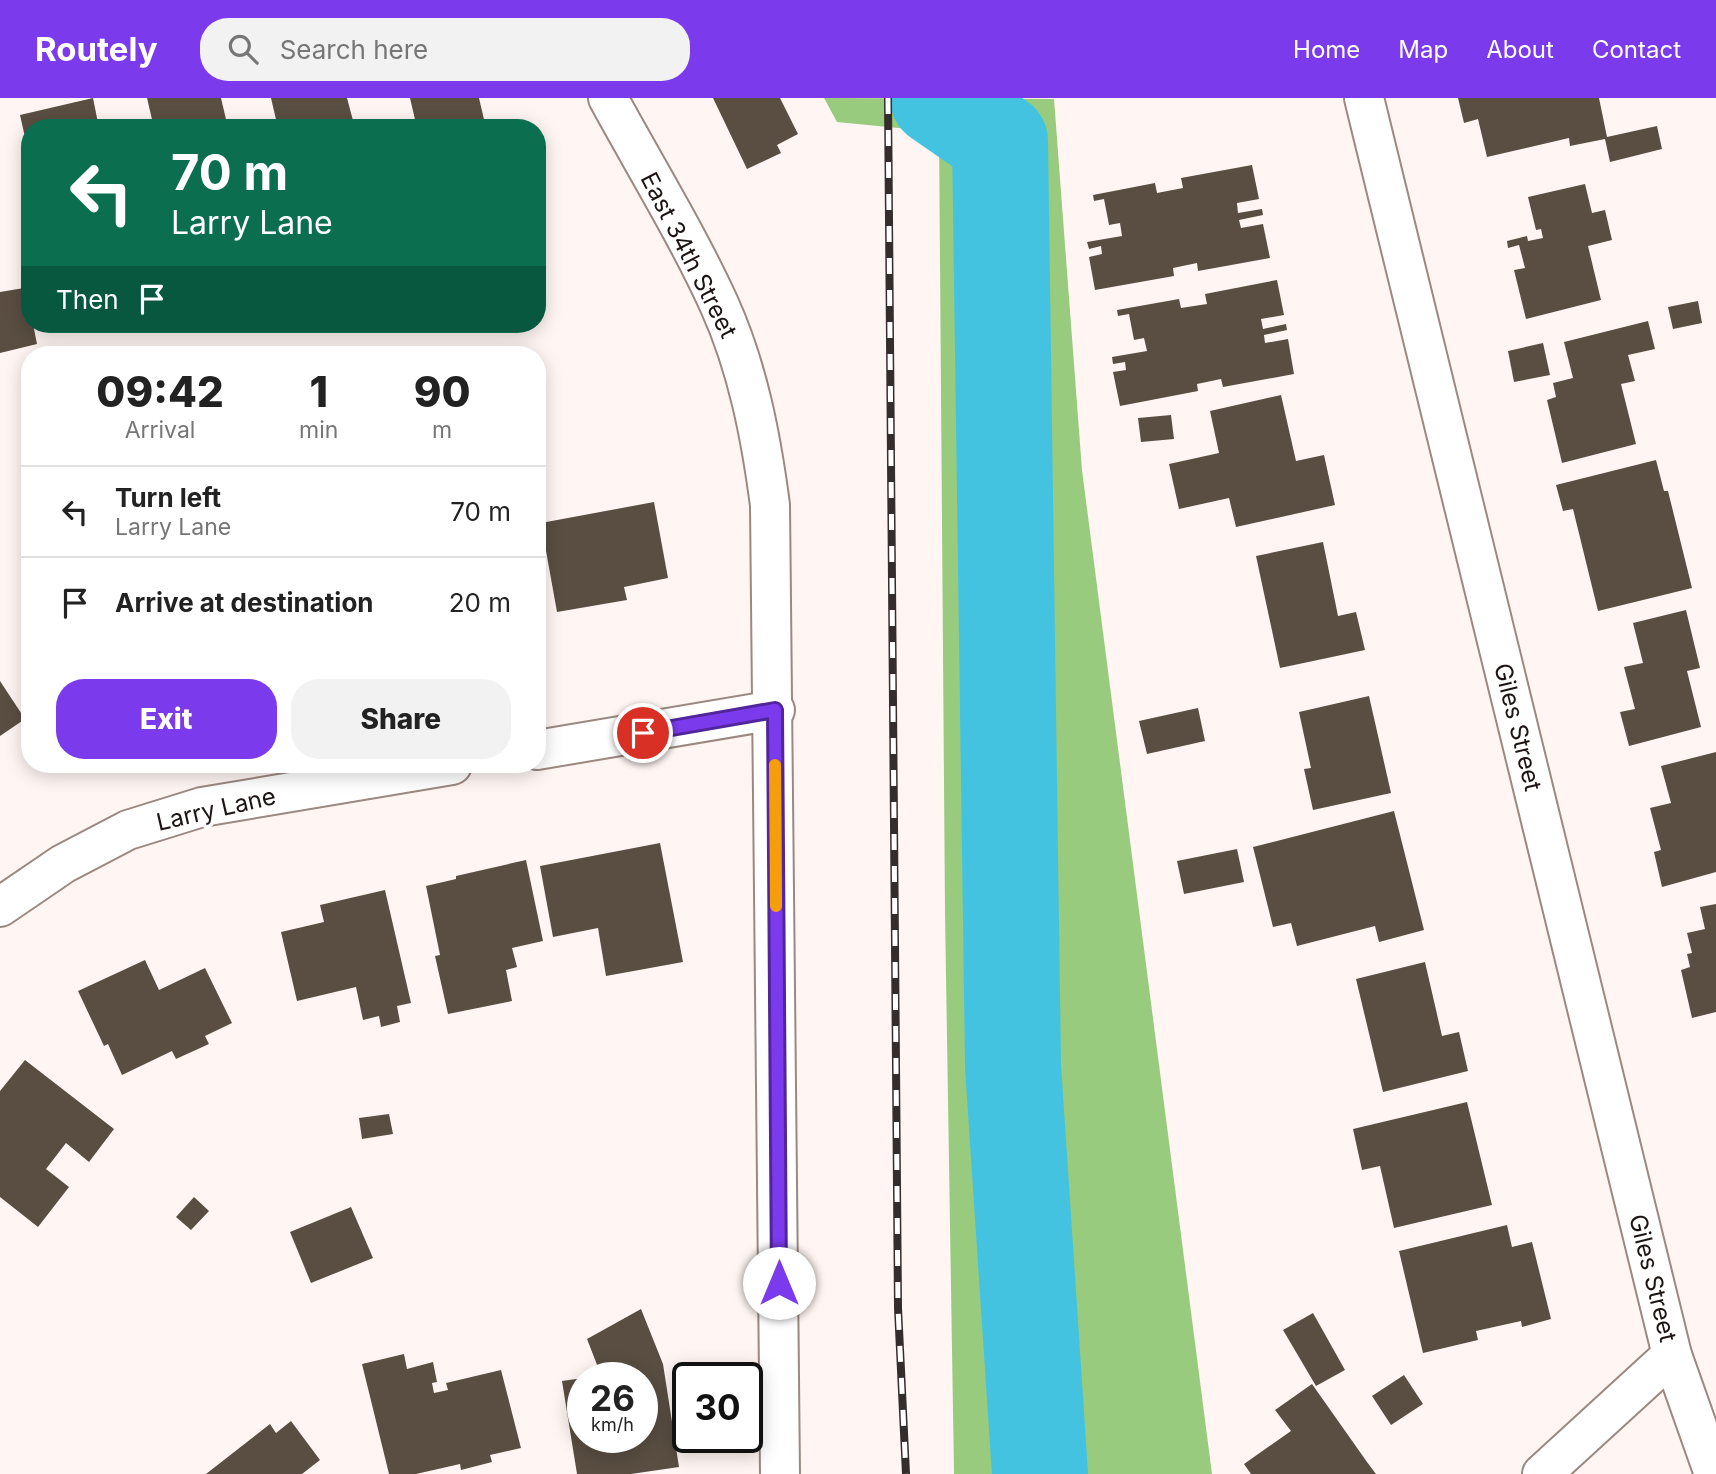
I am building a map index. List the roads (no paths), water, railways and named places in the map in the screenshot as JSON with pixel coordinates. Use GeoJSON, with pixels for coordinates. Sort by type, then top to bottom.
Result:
{"type":"FeatureCollection","features":[{"type":"Feature","properties":{"kind":"street","name":"East 34th Street"},"geometry":{"type":"LineString","coordinates":[[608,98],[719,304],[744,371],[761,441],[770,505],[775,710],[780,1474]]}},
{"type":"Feature","properties":{"kind":"street","name":"Giles Street"},"geometry":{"type":"LineString","coordinates":[[1364,98],[1672,1355],[1714,1474]]}},
{"type":"Feature","properties":{"kind":"street"},"geometry":{"type":"LineString","coordinates":[[546,748],[775,710]]}},
{"type":"Feature","properties":{"kind":"street","name":"Larry Lane"},"geometry":{"type":"LineString","coordinates":[[0,906],[63,864],[128,830],[202,807],[404,773]]}},
{"type":"Feature","properties":{"kind":"street"},"geometry":{"type":"LineString","coordinates":[[1542,1474],[1672,1355]]}},
{"type":"Feature","properties":{"kind":"waterway"},"geometry":{"type":"LineString","coordinates":[[938,98],[1000,141],[1013,1066],[1040,1474]]}},
{"type":"Feature","properties":{"kind":"railway"},"geometry":{"type":"LineString","coordinates":[[888,98],[898,1308],[906,1474]]}}]}
